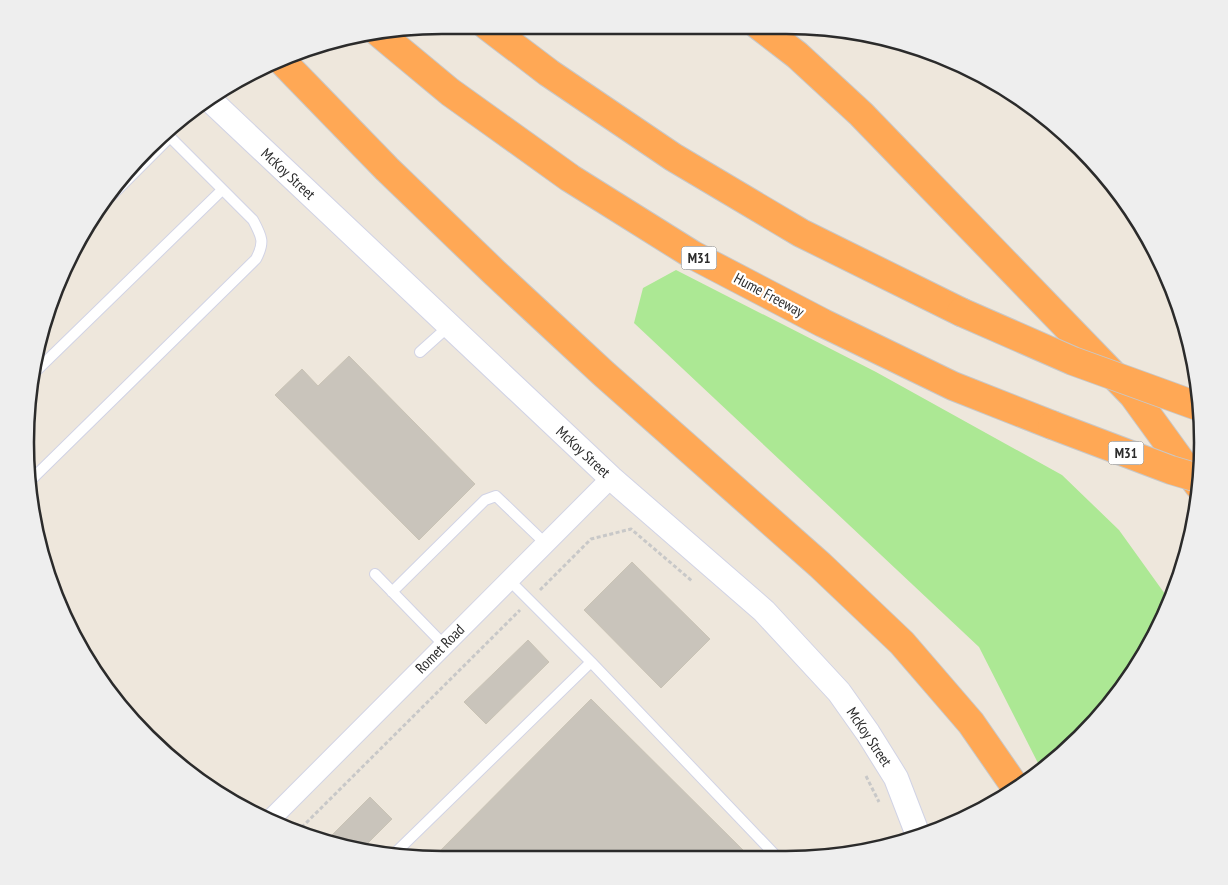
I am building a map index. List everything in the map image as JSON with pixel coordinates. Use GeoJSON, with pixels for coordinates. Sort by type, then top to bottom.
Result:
{"type":"FeatureCollection","features":[{"type":"Feature","properties":{"kind":"highway"},"geometry":{"type":"LineString","coordinates":[[498,34],[549,73],[673,157],[801,233],[961,312],[1073,361],[1192,404]]}},
{"type":"Feature","properties":{"kind":"highway"},"geometry":{"type":"LineString","coordinates":[[770,34],[797,55],[861,114],[1133,395],[1192,477]]}},
{"type":"Feature","properties":{"kind":"highway","name":"Hume Freeway"},"geometry":{"type":"LineString","coordinates":[[385,38],[450,92],[570,178],[693,255],[823,323],[953,386],[1170,470],[1192,477]]}},
{"type":"Feature","properties":{"kind":"highway"},"geometry":{"type":"LineString","coordinates":[[286,65],[387,169],[487,265],[604,374],[820,565],[902,643],[971,723],[1012,783]]}},
{"type":"Feature","properties":{"kind":"street","name":"McKoy Street"},"geometry":{"type":"LineString","coordinates":[[214,104],[611,478],[764,611],[839,692],[868,733],[896,778],[916,830]]}},
{"type":"Feature","properties":{"kind":"street","name":"Romet Road"},"geometry":{"type":"LineString","coordinates":[[275,815],[611,478]]}},
{"type":"Feature","properties":{"kind":"lane"},"geometry":{"type":"LineString","coordinates":[[35,475],[256,259],[262,247],[260,233],[253,220],[170,138]]}},
{"type":"Feature","properties":{"kind":"lane"},"geometry":{"type":"LineString","coordinates":[[41,366],[222,190]]}},
{"type":"Feature","properties":{"kind":"lane"},"geometry":{"type":"LineString","coordinates":[[420,352],[449,326]]}},
{"type":"Feature","properties":{"kind":"lane"},"geometry":{"type":"LineString","coordinates":[[392,592],[485,500],[496,496],[546,544]]}},
{"type":"Feature","properties":{"kind":"lane"},"geometry":{"type":"LineString","coordinates":[[375,574],[444,645]]}},
{"type":"Feature","properties":{"kind":"lane"},"geometry":{"type":"LineString","coordinates":[[509,580],[591,662],[772,851]]}},
{"type":"Feature","properties":{"kind":"lane"},"geometry":{"type":"LineString","coordinates":[[399,849],[591,662]]}},
{"type":"Feature","properties":{"kind":"green space"},"geometry":{"type":"Polygon","coordinates":[[[676,270],[876,372],[1062,475],[1119,530],[1165,594],[1152,623],[1125,670],[1110,691],[1075,732],[1038,764],[979,647],[634,323],[643,288],[676,270]]]}},
{"type":"Feature","properties":{"kind":"building"},"geometry":{"type":"Polygon","coordinates":[[[349,356],[475,484],[419,540],[275,395],[302,369],[318,386],[349,356]]]}},
{"type":"Feature","properties":{"kind":"building"},"geometry":{"type":"Polygon","coordinates":[[[632,562],[710,639],[661,688],[584,610],[632,562]]]}},
{"type":"Feature","properties":{"kind":"building"},"geometry":{"type":"Polygon","coordinates":[[[528,640],[549,662],[486,724],[464,702],[528,640]]]}},
{"type":"Feature","properties":{"kind":"building"},"geometry":{"type":"Polygon","coordinates":[[[591,699],[744,851],[442,851],[440,851],[591,699]]]}},
{"type":"Feature","properties":{"kind":"building"},"geometry":{"type":"Polygon","coordinates":[[[370,797],[392,819],[367,844],[331,836],[370,797]]]}}]}
